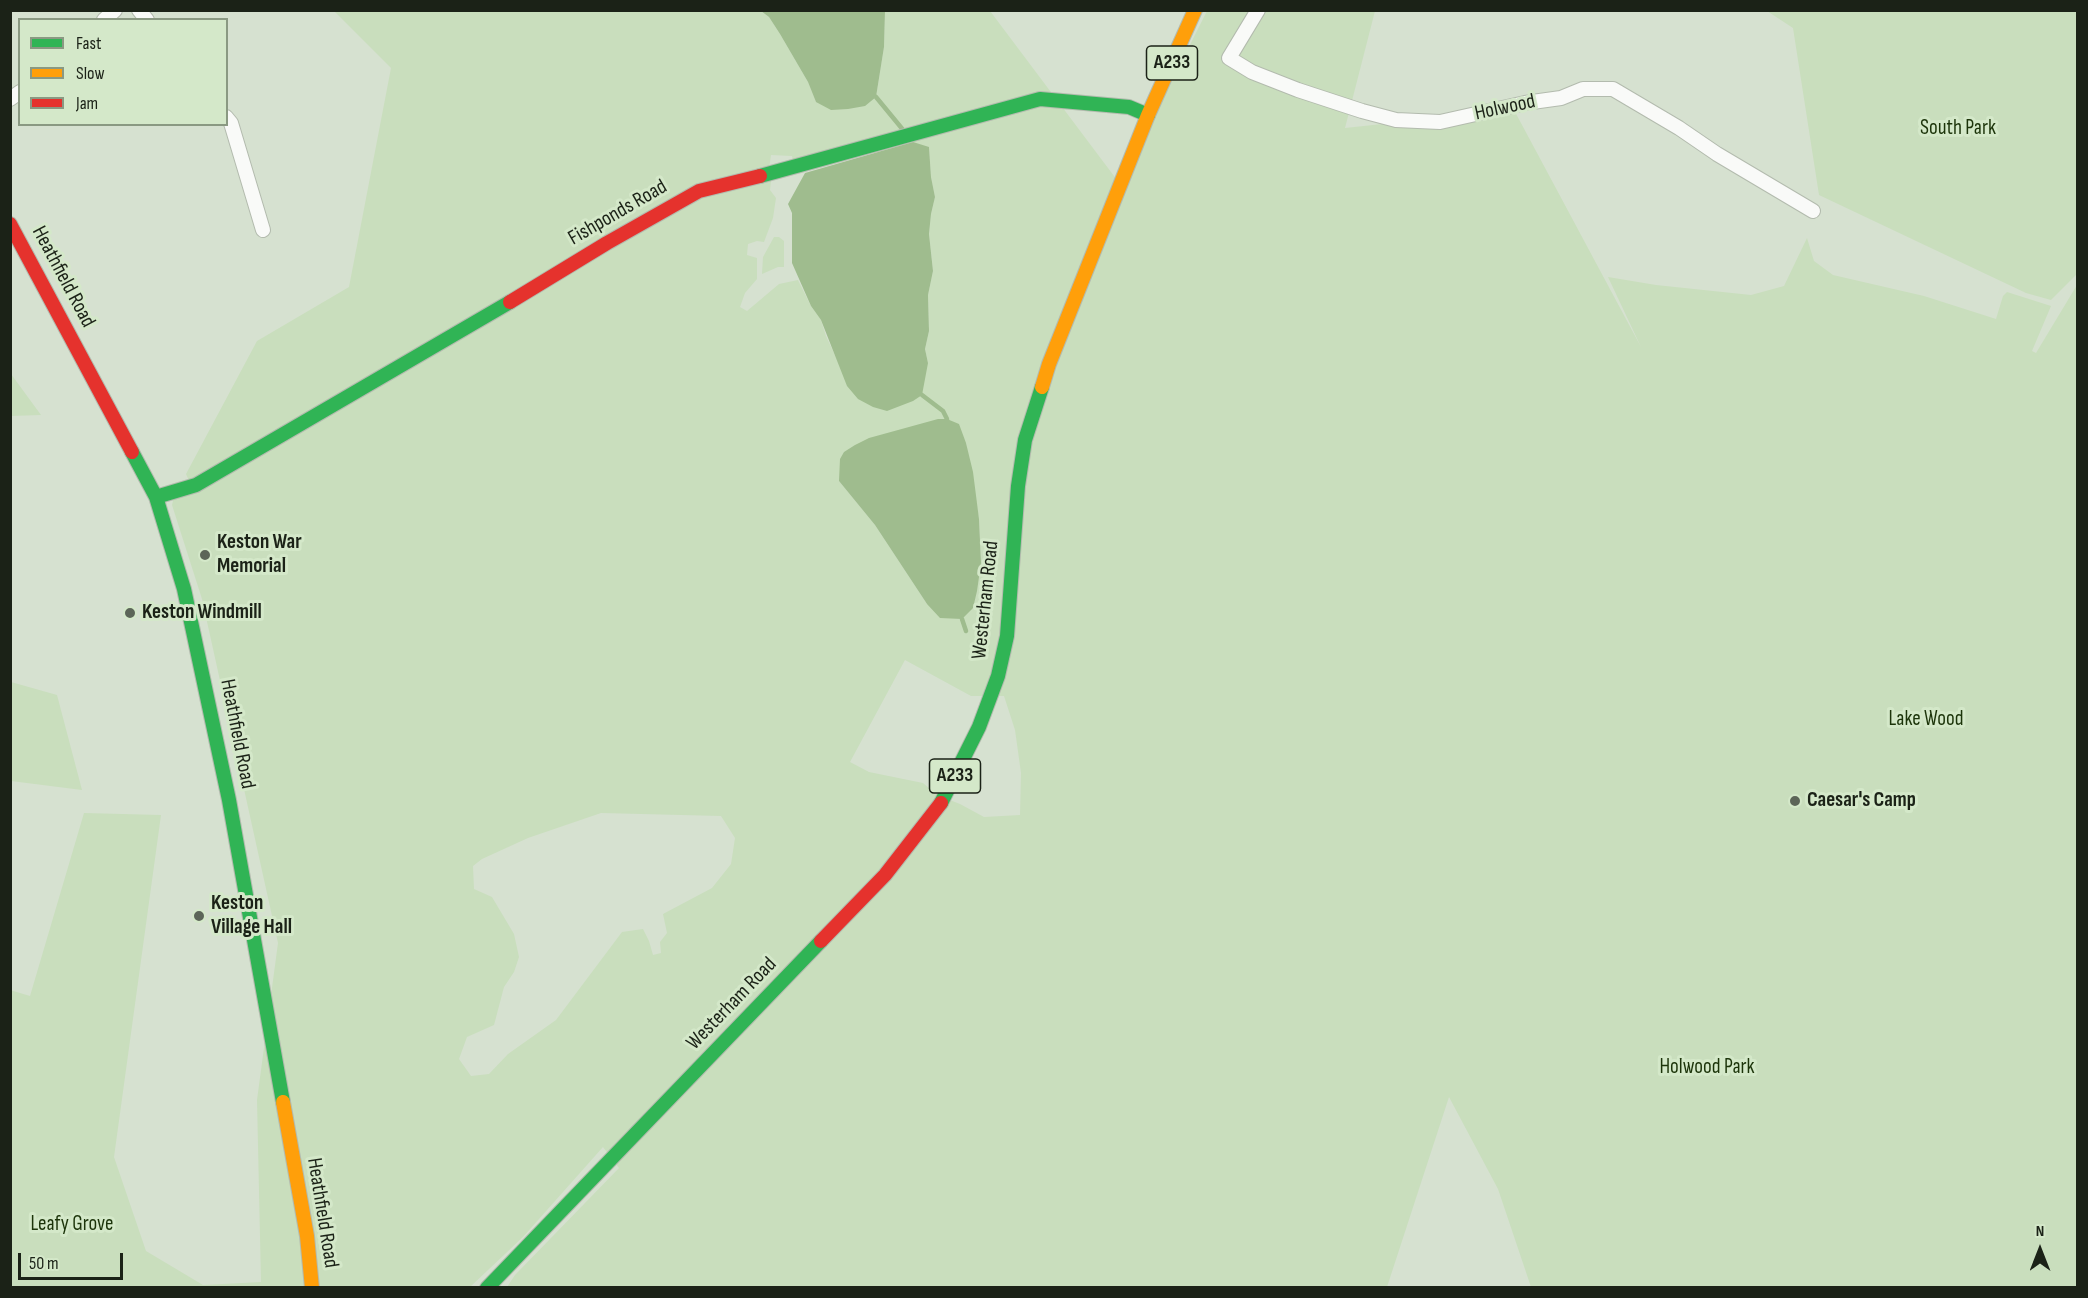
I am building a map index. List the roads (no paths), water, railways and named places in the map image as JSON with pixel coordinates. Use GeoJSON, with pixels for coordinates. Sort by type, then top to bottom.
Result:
{"type":"FeatureCollection","features":[{"type":"Feature","properties":{"kind":"main road","name":"Westerham Road"},"geometry":{"type":"LineString","coordinates":[[487,1287],[885,875],[944,798],[979,727],[998,676],[1007,636],[1018,486],[1025,440],[1049,364],[1148,115],[1195,10]]}},
{"type":"Feature","properties":{"kind":"main road","name":"Fishponds Road"},"geometry":{"type":"LineString","coordinates":[[156,497],[196,485],[699,191],[802,166],[1040,99],[1129,107],[1148,115]]}},
{"type":"Feature","properties":{"kind":"main road","name":"Heathfield Road"},"geometry":{"type":"LineString","coordinates":[[10,224],[16,244],[156,497],[184,589],[224,777],[305,1224],[312,1287]]}},
{"type":"Feature","properties":{"kind":"street","name":"Holwood"},"geometry":{"type":"LineString","coordinates":[[1258,10],[1229,58],[1252,72],[1298,90],[1396,120],[1440,122],[1526,103],[1561,98],[1582,89],[1613,89],[1813,212]]}},
{"type":"Feature","properties":{"kind":"street"},"geometry":{"type":"LineString","coordinates":[[228,119],[263,230]]}},
{"type":"Feature","properties":{"kind":"waterway"},"geometry":{"type":"LineString","coordinates":[[876,97],[904,131]]}},
{"type":"Feature","properties":{"kind":"waterway"},"geometry":{"type":"LineString","coordinates":[[922,395],[943,411],[947,419]]}},
{"type":"Feature","properties":{"kind":"waterway"},"geometry":{"type":"LineString","coordinates":[[962,619],[966,631]]}},
{"type":"Feature","properties":{"kind":"place","name":"Keston War Memorial"},"geometry":{"type":"Point","coordinates":[205,555]}},
{"type":"Feature","properties":{"kind":"place","name":"Keston Windmill"},"geometry":{"type":"Point","coordinates":[130,613]}},
{"type":"Feature","properties":{"kind":"place","name":"Caesar's Camp"},"geometry":{"type":"Point","coordinates":[1795,801]}},
{"type":"Feature","properties":{"kind":"place","name":"Keston Village Hall"},"geometry":{"type":"Point","coordinates":[199,916]}},
{"type":"Feature","properties":{"kind":"park label","name":"South Park"},"geometry":{"type":"Point","coordinates":[1958,129]}},
{"type":"Feature","properties":{"kind":"park label","name":"Lake Wood"},"geometry":{"type":"Point","coordinates":[1926,720]}},
{"type":"Feature","properties":{"kind":"park label","name":"Holwood Park"},"geometry":{"type":"Point","coordinates":[1707,1068]}},
{"type":"Feature","properties":{"kind":"park label","name":"Leafy Grove"},"geometry":{"type":"Point","coordinates":[72,1225]}}]}
